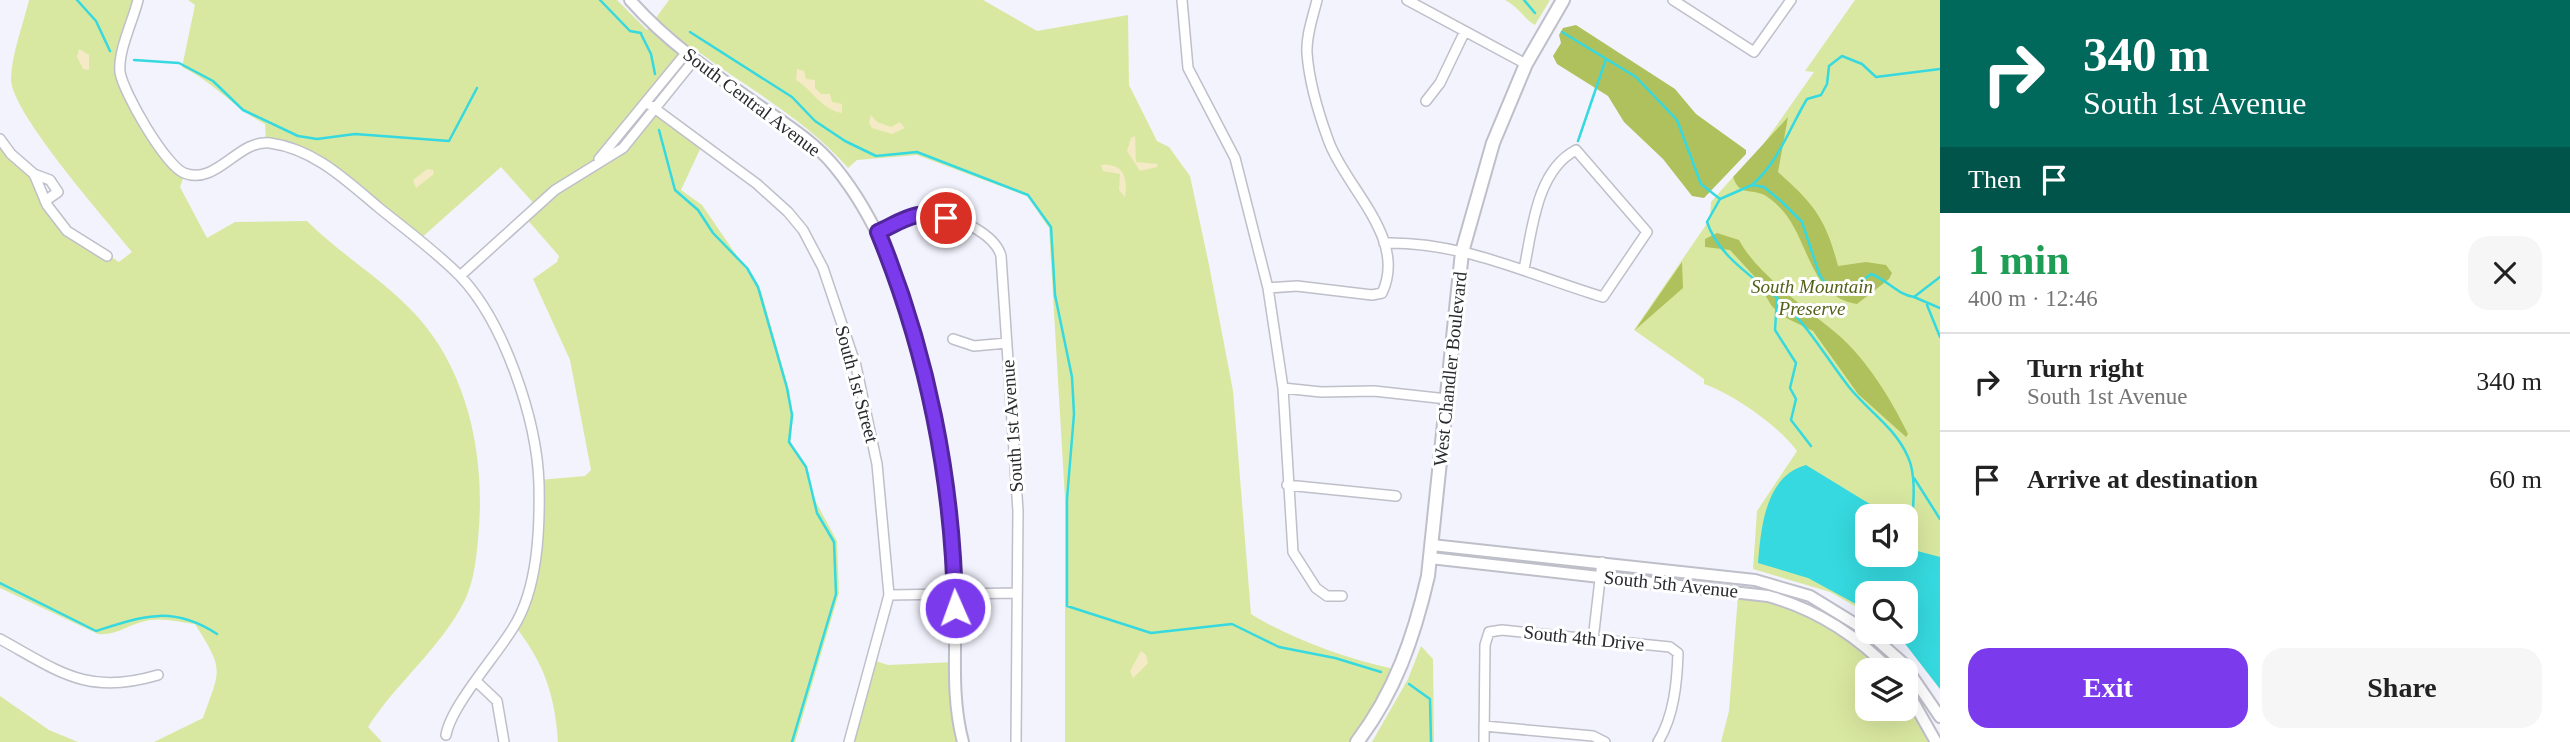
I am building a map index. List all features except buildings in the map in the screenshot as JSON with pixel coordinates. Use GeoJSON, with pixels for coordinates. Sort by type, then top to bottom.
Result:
{"type":"FeatureCollection","features":[{"type":"Feature","properties":{"kind":"main road","name":"West Chandler Boulevard"},"geometry":{"type":"LineString","coordinates":[[1357,742],[1397,676],[1420,613],[1431,551],[1462,252],[1493,143],[1526,64],[1563,0]]}},
{"type":"Feature","properties":{"kind":"street"},"geometry":{"type":"LineString","coordinates":[[138,0],[120,70],[124,86],[174,168],[194,176],[204,174],[250,147],[266,143],[308,156],[342,176],[460,276],[478,298],[509,354],[523,401],[539,480],[530,589],[515,626],[453,715],[446,735]]}},
{"type":"Feature","properties":{"kind":"street","name":"South Central Avenue"},"geometry":{"type":"LineString","coordinates":[[631,0],[690,57],[818,149],[850,185],[878,232],[901,293],[932,400],[946,481],[955,594],[955,686],[963,742]]}},
{"type":"Feature","properties":{"kind":"street"},"geometry":{"type":"LineString","coordinates":[[1182,0],[1188,68],[1235,159],[1268,289],[1283,388],[1290,541],[1298,564],[1315,588],[1327,596],[1342,596]]}},
{"type":"Feature","properties":{"kind":"street"},"geometry":{"type":"LineString","coordinates":[[1268,289],[1297,286],[1372,295],[1382,293],[1388,281],[1384,243],[1374,220],[1335,155],[1325,130],[1307,52],[1317,0]]}},
{"type":"Feature","properties":{"kind":"street"},"geometry":{"type":"LineString","coordinates":[[1407,0],[1526,64]]}},
{"type":"Feature","properties":{"kind":"street"},"geometry":{"type":"LineString","coordinates":[[1673,0],[1754,52],[1791,0]]}},
{"type":"Feature","properties":{"kind":"street"},"geometry":{"type":"LineString","coordinates":[[1426,101],[1440,83],[1465,31]]}},
{"type":"Feature","properties":{"kind":"street"},"geometry":{"type":"LineString","coordinates":[[460,276],[555,190],[623,148],[655,109],[690,57]]}},
{"type":"Feature","properties":{"kind":"street"},"geometry":{"type":"LineString","coordinates":[[593,165],[646,102],[690,57]]}},
{"type":"Feature","properties":{"kind":"street","name":"South 1st Street"},"geometry":{"type":"LineString","coordinates":[[646,102],[773,196],[803,230],[815,251],[856,366],[867,410],[885,524],[890,595],[849,742]]}},
{"type":"Feature","properties":{"kind":"street"},"geometry":{"type":"LineString","coordinates":[[0,139],[11,155],[34,174],[50,180],[58,192],[45,201]]}},
{"type":"Feature","properties":{"kind":"street"},"geometry":{"type":"LineString","coordinates":[[1384,243],[1418,243],[1495,258],[1524,269],[1603,297],[1647,232],[1576,150],[1567,155],[1545,186],[1524,269]]}},
{"type":"Feature","properties":{"kind":"street"},"geometry":{"type":"LineString","coordinates":[[34,174],[45,201],[66,231],[107,256]]}},
{"type":"Feature","properties":{"kind":"street","name":"South 1st Avenue"},"geometry":{"type":"LineString","coordinates":[[878,232],[913,215],[928,212],[990,237],[1001,256],[1018,511],[1016,742]]}},
{"type":"Feature","properties":{"kind":"street"},"geometry":{"type":"LineString","coordinates":[[953,339],[974,346],[1007,343]]}},
{"type":"Feature","properties":{"kind":"street"},"geometry":{"type":"LineString","coordinates":[[1283,388],[1321,392],[1374,391],[1447,399]]}},
{"type":"Feature","properties":{"kind":"street"},"geometry":{"type":"LineString","coordinates":[[1287,485],[1396,496]]}},
{"type":"Feature","properties":{"kind":"street","name":"South 5th Avenue"},"geometry":{"type":"LineString","coordinates":[[1431,551],[1602,562],[1725,575],[1778,584],[1826,604],[1855,623]]}},
{"type":"Feature","properties":{"kind":"street","name":"South 5th Avenue"},"geometry":{"type":"LineString","coordinates":[[1431,551],[1600,576],[1747,592],[1789,603],[1840,628],[1876,658]]}},
{"type":"Feature","properties":{"kind":"street"},"geometry":{"type":"LineString","coordinates":[[1593,640],[1602,562]]}},
{"type":"Feature","properties":{"kind":"street"},"geometry":{"type":"LineString","coordinates":[[890,595],[1017,593]]}},
{"type":"Feature","properties":{"kind":"street","name":"South 4th Drive"},"geometry":{"type":"LineString","coordinates":[[1484,726],[1485,645],[1489,632],[1502,630],[1670,647],[1678,653],[1670,719],[1658,742]]}},
{"type":"Feature","properties":{"kind":"street"},"geometry":{"type":"LineString","coordinates":[[0,639],[67,675],[90,683],[125,684],[158,676]]}},
{"type":"Feature","properties":{"kind":"street","name":"South 5th Avenue"},"geometry":{"type":"LineString","coordinates":[[1881,644],[1913,675],[1940,717]]}},
{"type":"Feature","properties":{"kind":"street"},"geometry":{"type":"LineString","coordinates":[[477,682],[497,701],[504,742]]}},
{"type":"Feature","properties":{"kind":"street"},"geometry":{"type":"LineString","coordinates":[[1918,710],[1936,742]]}},
{"type":"Feature","properties":{"kind":"street"},"geometry":{"type":"LineString","coordinates":[[1484,742],[1484,726],[1593,736],[1605,742]]}},
{"type":"Feature","properties":{"kind":"green space"},"geometry":{"type":"Polygon","coordinates":[[[29,0],[138,0],[120,70],[166,158],[185,173],[180,187],[207,238],[235,222],[307,221],[416,315],[450,364],[470,420],[476,449],[480,509],[474,570],[465,600],[444,634],[368,727],[382,742],[154,742],[203,718],[209,701],[217,670],[211,651],[195,624],[150,620],[111,633],[98,634],[0,588],[0,139],[34,174],[61,224],[119,262],[132,252],[42,140],[15,94],[11,78],[12,68],[29,0]]]}},
{"type":"Feature","properties":{"kind":"green space"},"geometry":{"type":"Polygon","coordinates":[[[188,0],[617,0],[647,30],[669,0],[983,0],[1037,31],[1128,15],[1129,85],[1157,141],[1169,147],[1190,176],[1209,265],[1233,391],[1251,614],[1323,648],[1400,670],[1357,742],[1065,742],[1065,499],[1049,228],[1027,196],[917,155],[857,160],[848,168],[795,120],[696,50],[650,106],[702,145],[681,190],[702,205],[761,291],[789,390],[793,417],[790,444],[806,468],[811,493],[837,541],[839,593],[795,742],[558,742],[554,709],[546,680],[534,653],[515,626],[530,589],[539,480],[585,476],[591,470],[570,360],[533,279],[557,262],[559,256],[525,217],[536,206],[501,167],[419,240],[318,160],[266,143],[265,124],[205,80],[182,67],[195,5],[188,0]]]}},
{"type":"Feature","properties":{"kind":"green space"},"geometry":{"type":"Polygon","coordinates":[[[1505,0],[1550,0],[1535,25],[1505,0]]]}},
{"type":"Feature","properties":{"kind":"green space","name":"South Mountain Preserve"},"geometry":{"type":"Polygon","coordinates":[[[1855,0],[1940,0],[1940,689],[1906,644],[1918,644],[1918,581],[1855,581],[1855,606],[1830,592],[1753,569],[1757,511],[1797,451],[1779,431],[1755,412],[1704,384],[1704,379],[1634,330],[1710,219],[1711,202],[1733,177],[1736,183],[1814,72],[1805,71],[1855,0]]]}},
{"type":"Feature","properties":{"kind":"green space"},"geometry":{"type":"Polygon","coordinates":[[[1576,25],[1675,89],[1696,114],[1746,150],[1746,154],[1704,198],[1692,196],[1663,159],[1624,122],[1608,96],[1557,64],[1553,56],[1561,43],[1559,35],[1563,28],[1576,25]]]}},
{"type":"Feature","properties":{"kind":"green space"},"geometry":{"type":"Polygon","coordinates":[[[1788,117],[1778,172],[1817,213],[1829,236],[1838,266],[1866,262],[1886,265],[1892,273],[1889,279],[1857,304],[1842,300],[1820,280],[1792,223],[1779,207],[1764,195],[1741,189],[1735,183],[1733,177],[1788,117]]]}},
{"type":"Feature","properties":{"kind":"green space"},"geometry":{"type":"Polygon","coordinates":[[[1717,233],[1739,240],[1770,278],[1858,354],[1894,407],[1908,434],[1906,437],[1858,394],[1813,331],[1780,315],[1754,276],[1730,250],[1705,247],[1705,239],[1717,233]]]}},
{"type":"Feature","properties":{"kind":"green space"},"geometry":{"type":"Polygon","coordinates":[[[1682,262],[1683,288],[1635,330],[1682,262]]]}},
{"type":"Feature","properties":{"kind":"green space"},"geometry":{"type":"Polygon","coordinates":[[[1738,595],[1798,613],[1851,643],[1870,658],[1855,658],[1855,721],[1918,721],[1918,718],[1932,742],[1721,742],[1729,711],[1738,595]]]}},
{"type":"Feature","properties":{"kind":"green space"},"geometry":{"type":"Polygon","coordinates":[[[1421,646],[1433,659],[1434,742],[1372,742],[1408,679],[1421,646]]]}},
{"type":"Feature","properties":{"kind":"green space"},"geometry":{"type":"Polygon","coordinates":[[[873,660],[888,665],[954,662],[963,742],[849,742],[873,660]]]}},
{"type":"Feature","properties":{"kind":"green space"},"geometry":{"type":"Polygon","coordinates":[[[0,696],[49,730],[78,742],[0,742],[0,696]]]}},
{"type":"Feature","properties":{"kind":"sand"},"geometry":{"type":"Polygon","coordinates":[[[79,49],[89,55],[89,70],[83,69],[77,57],[79,49]]]}},
{"type":"Feature","properties":{"kind":"sand"},"geometry":{"type":"Polygon","coordinates":[[[797,69],[804,71],[806,79],[815,80],[815,88],[821,94],[830,94],[832,102],[842,104],[842,113],[822,104],[796,80],[797,69]]]}},
{"type":"Feature","properties":{"kind":"sand"},"geometry":{"type":"Polygon","coordinates":[[[871,115],[877,122],[891,127],[900,122],[905,128],[892,134],[872,128],[869,123],[871,115]]]}},
{"type":"Feature","properties":{"kind":"sand"},"geometry":{"type":"Polygon","coordinates":[[[1135,136],[1136,162],[1158,164],[1157,167],[1140,171],[1127,151],[1131,138],[1135,136]]]}},
{"type":"Feature","properties":{"kind":"sand"},"geometry":{"type":"Polygon","coordinates":[[[1101,165],[1115,166],[1123,173],[1125,197],[1119,190],[1120,174],[1103,171],[1101,165]]]}},
{"type":"Feature","properties":{"kind":"sand"},"geometry":{"type":"Polygon","coordinates":[[[427,169],[433,170],[434,174],[416,188],[413,180],[427,169]]]}},
{"type":"Feature","properties":{"kind":"sand"},"geometry":{"type":"Polygon","coordinates":[[[1141,651],[1146,655],[1148,663],[1133,678],[1130,671],[1141,651]]]}},
{"type":"Feature","properties":{"kind":"water"},"geometry":{"type":"Polygon","coordinates":[[[1806,465],[1870,504],[1855,504],[1855,567],[1918,567],[1918,551],[1940,557],[1940,689],[1905,644],[1918,644],[1918,581],[1855,581],[1855,603],[1808,578],[1758,563],[1768,505],[1782,480],[1792,471],[1806,465]]]}},
{"type":"Feature","properties":{"kind":"waterway"},"geometry":{"type":"LineString","coordinates":[[77,0],[96,21],[110,51]]}},
{"type":"Feature","properties":{"kind":"waterway"},"geometry":{"type":"LineString","coordinates":[[600,0],[630,31],[641,33]]}},
{"type":"Feature","properties":{"kind":"waterway"},"geometry":{"type":"LineString","coordinates":[[1524,0],[1535,13]]}},
{"type":"Feature","properties":{"kind":"waterway"},"geometry":{"type":"LineString","coordinates":[[690,32],[792,97],[815,121],[845,141],[876,156],[917,152],[1028,195],[1051,227],[1055,295],[1072,377],[1074,414],[1067,499],[1067,606],[1151,633],[1232,624],[1279,647],[1335,658],[1381,672]]}},
{"type":"Feature","properties":{"kind":"waterway"},"geometry":{"type":"LineString","coordinates":[[1562,32],[1636,77],[1677,120],[1701,184],[1720,199],[1707,222],[1713,235],[1739,267],[1793,313],[1849,387],[1903,446],[1913,475],[1913,504]]}},
{"type":"Feature","properties":{"kind":"waterway"},"geometry":{"type":"LineString","coordinates":[[641,34],[651,54],[655,74]]}},
{"type":"Feature","properties":{"kind":"waterway"},"geometry":{"type":"LineString","coordinates":[[1753,184],[1777,155],[1807,99],[1821,95],[1827,84],[1829,66],[1842,56],[1862,64],[1876,77],[1940,69]]}},
{"type":"Feature","properties":{"kind":"waterway"},"geometry":{"type":"LineString","coordinates":[[1578,141],[1606,59]]}},
{"type":"Feature","properties":{"kind":"waterway"},"geometry":{"type":"LineString","coordinates":[[134,60],[179,63],[213,81],[243,110],[298,136],[317,139],[355,134],[449,141],[477,88]]}},
{"type":"Feature","properties":{"kind":"waterway"},"geometry":{"type":"LineString","coordinates":[[659,130],[675,190],[698,210],[713,233],[747,268],[758,287],[787,388],[792,415],[789,442],[806,467],[817,513],[834,542],[836,594],[792,742]]}},
{"type":"Feature","properties":{"kind":"waterway"},"geometry":{"type":"LineString","coordinates":[[1720,199],[1752,185],[1764,187],[1802,222],[1820,276],[1834,293],[1844,295],[1871,274],[1902,293],[1914,297],[1940,277]]}},
{"type":"Feature","properties":{"kind":"waterway"},"geometry":{"type":"LineString","coordinates":[[1914,297],[1940,308]]}},
{"type":"Feature","properties":{"kind":"waterway"},"geometry":{"type":"LineString","coordinates":[[1777,299],[1775,330],[1796,363],[1790,388],[1796,399],[1791,420],[1811,446]]}},
{"type":"Feature","properties":{"kind":"waterway"},"geometry":{"type":"LineString","coordinates":[[1927,305],[1940,337]]}},
{"type":"Feature","properties":{"kind":"waterway"},"geometry":{"type":"LineString","coordinates":[[1914,478],[1940,519]]}},
{"type":"Feature","properties":{"kind":"waterway"},"geometry":{"type":"LineString","coordinates":[[0,583],[96,631],[128,621],[171,616],[186,619],[217,634]]}},
{"type":"Feature","properties":{"kind":"waterway"},"geometry":{"type":"LineString","coordinates":[[1409,684],[1430,699],[1431,742]]}},
{"type":"Feature","properties":{"kind":"route"},"geometry":{"type":"LineString","coordinates":[[946,218],[928,212],[913,215],[878,232],[901,293],[932,400],[950,517],[955,608]]}}]}
